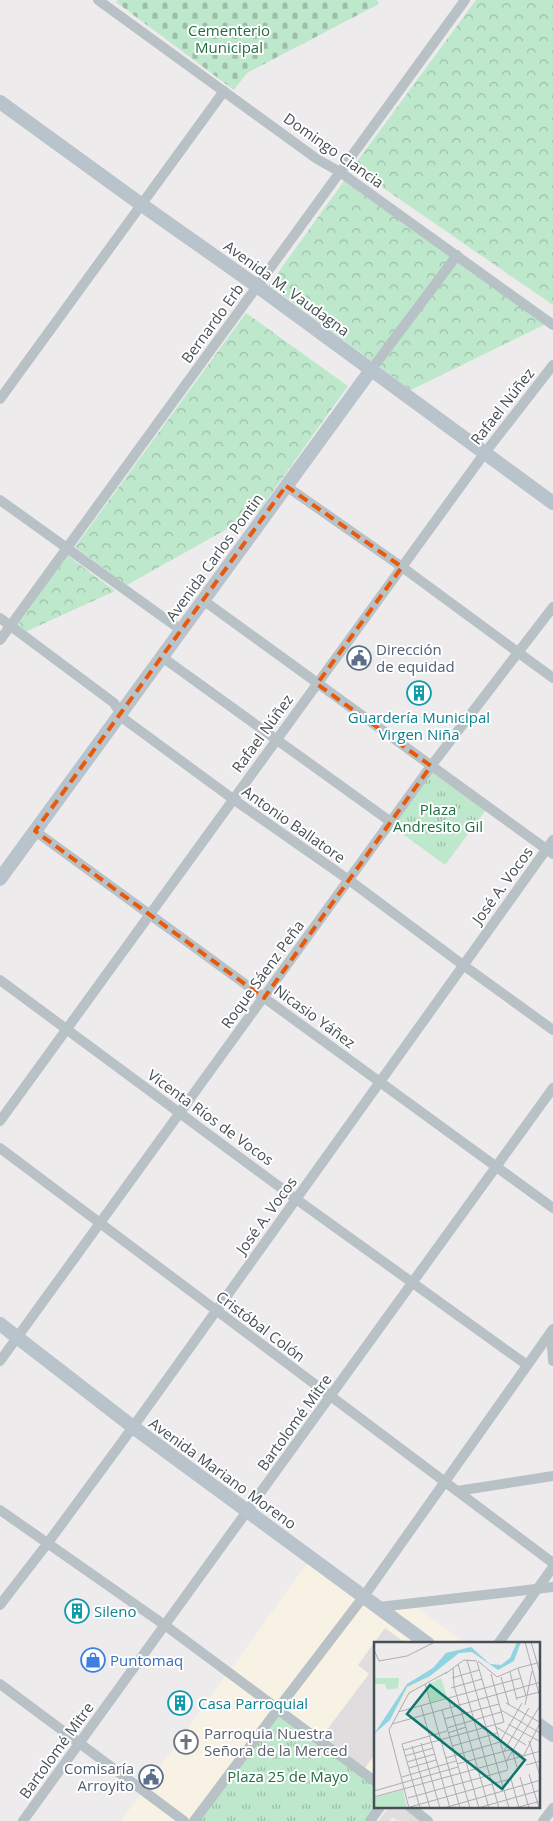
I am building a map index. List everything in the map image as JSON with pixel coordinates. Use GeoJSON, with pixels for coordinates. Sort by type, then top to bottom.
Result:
{"type":"FeatureCollection","features":[{"type":"Feature","properties":{"kind":"main road","name":"Avenida M. Vaudagna"},"geometry":{"type":"LineString","coordinates":[[0,102],[258,286],[553,504]]}},
{"type":"Feature","properties":{"kind":"main road","name":"Avenida Carlos Pontin"},"geometry":{"type":"LineString","coordinates":[[0,879],[371,370]]}},
{"type":"Feature","properties":{"kind":"main road","name":"Avenida Mariano Moreno"},"geometry":{"type":"LineString","coordinates":[[0,1324],[133,1427],[425,1642]]}},
{"type":"Feature","properties":{"kind":"main road"},"geometry":{"type":"LineString","coordinates":[[540,1726],[553,1735]]}},
{"type":"Feature","properties":{"kind":"street","name":"Domingo Ciancia"},"geometry":{"type":"LineString","coordinates":[[98,0],[110,4],[224,91],[553,325]]}},
{"type":"Feature","properties":{"kind":"street","name":"Bernardo Erb"},"geometry":{"type":"LineString","coordinates":[[0,640],[465,0]]}},
{"type":"Feature","properties":{"kind":"street"},"geometry":{"type":"LineString","coordinates":[[0,399],[224,91]]}},
{"type":"Feature","properties":{"kind":"street","name":"Avenida Carlos Pontin"},"geometry":{"type":"LineString","coordinates":[[371,370],[457,255]]}},
{"type":"Feature","properties":{"kind":"street","name":"Rafael Núñez"},"geometry":{"type":"LineString","coordinates":[[0,1122],[484,454],[553,365]]}},
{"type":"Feature","properties":{"kind":"street"},"geometry":{"type":"LineString","coordinates":[[286,486],[402,567],[553,678]]}},
{"type":"Feature","properties":{"kind":"street"},"geometry":{"type":"LineString","coordinates":[[0,500],[181,630]]}},
{"type":"Feature","properties":{"kind":"street"},"geometry":{"type":"LineString","coordinates":[[203,600],[550,851]]}},
{"type":"Feature","properties":{"kind":"street","name":"Roque Sáenz Peña"},"geometry":{"type":"LineString","coordinates":[[0,1361],[431,766],[553,607]]}},
{"type":"Feature","properties":{"kind":"street","name":"Antonio Ballatore"},"geometry":{"type":"LineString","coordinates":[[0,618],[114,703],[124,718],[233,799],[349,880],[462,966],[553,1030]]}},
{"type":"Feature","properties":{"kind":"street"},"geometry":{"type":"LineString","coordinates":[[162,657],[391,822]]}},
{"type":"Feature","properties":{"kind":"street","name":"Nicasio Yáñez"},"geometry":{"type":"LineString","coordinates":[[35,831],[553,1208]]}},
{"type":"Feature","properties":{"kind":"street","name":"José A. Vocos"},"geometry":{"type":"LineString","coordinates":[[0,1605],[133,1427],[462,966],[550,851],[553,840]]}},
{"type":"Feature","properties":{"kind":"street","name":"Vicenta Ríos de Vocos"},"geometry":{"type":"LineString","coordinates":[[0,980],[527,1365]]}},
{"type":"Feature","properties":{"kind":"street","name":"Bartolomé Mitre"},"geometry":{"type":"LineString","coordinates":[[23,1821],[166,1626],[553,1088]]}},
{"type":"Feature","properties":{"kind":"street","name":"Cristóbal Colón"},"geometry":{"type":"LineString","coordinates":[[0,1148],[553,1563]]}},
{"type":"Feature","properties":{"kind":"street"},"geometry":{"type":"LineString","coordinates":[[535,1354],[553,1354],[552,1331]]}},
{"type":"Feature","properties":{"kind":"street"},"geometry":{"type":"LineString","coordinates":[[194,1821],[364,1596],[552,1331]]}},
{"type":"Feature","properties":{"kind":"street"},"geometry":{"type":"LineString","coordinates":[[457,1490],[553,1476]]}},
{"type":"Feature","properties":{"kind":"street"},"geometry":{"type":"LineString","coordinates":[[0,1510],[166,1626],[374,1781]]}},
{"type":"Feature","properties":{"kind":"street"},"geometry":{"type":"LineString","coordinates":[[499,1642],[553,1567]]}},
{"type":"Feature","properties":{"kind":"street"},"geometry":{"type":"LineString","coordinates":[[379,1607],[553,1587]]}},
{"type":"Feature","properties":{"kind":"street"},"geometry":{"type":"LineString","coordinates":[[0,1684],[184,1821]]}},
{"type":"Feature","properties":{"kind":"street"},"geometry":{"type":"LineString","coordinates":[[370,1821],[379,1808]]}},
{"type":"Feature","properties":{"kind":"street"},"geometry":{"type":"LineString","coordinates":[[411,1808],[428,1821]]}},
{"type":"Feature","properties":{"kind":"street"},"geometry":{"type":"LineString","coordinates":[[544,1821],[553,1808]]}},
{"type":"Feature","properties":{"kind":"highlighted area"},"geometry":{"type":"Polygon","coordinates":[[[286,486],[402,567],[317,684],[431,766],[264,998],[35,831],[286,486]]]}},
{"type":"Feature","properties":{"kind":"shaded area"},"geometry":{"type":"Polygon","coordinates":[[[309,1561],[375,1611],[415,1606],[463,1642],[374,1642],[374,1808],[385,1808],[376,1821],[121,1821],[309,1561]]]}},
{"type":"Feature","properties":{"kind":"shaded area"},"geometry":{"type":"Polygon","coordinates":[[[385,1628],[404,1642],[375,1642],[385,1628]]]}},
{"type":"Feature","properties":{"kind":"shaded area"},"geometry":{"type":"Polygon","coordinates":[[[374,1643],[374,1755],[363,1771],[320,1739],[369,1674],[358,1665],[374,1643]]]}},
{"type":"Feature","properties":{"kind":"shaded area"},"geometry":{"type":"Polygon","coordinates":[[[388,1808],[406,1808],[424,1821],[398,1821],[392,1817],[389,1821],[379,1821],[388,1808]]]}},
{"type":"Feature","properties":{"kind":"green space","name":"Cementerio Municipal"},"geometry":{"type":"Polygon","coordinates":[[[118,0],[377,0],[379,4],[247,73],[234,90],[116,2],[118,0]]]}},
{"type":"Feature","properties":{"kind":"green space"},"geometry":{"type":"Polygon","coordinates":[[[476,0],[553,0],[553,305],[353,167],[476,0]]]}},
{"type":"Feature","properties":{"kind":"green space"},"geometry":{"type":"Polygon","coordinates":[[[344,181],[548,323],[411,390],[269,285],[344,181]]]}},
{"type":"Feature","properties":{"kind":"green space"},"geometry":{"type":"Polygon","coordinates":[[[246,313],[348,386],[259,511],[127,585],[75,547],[246,313]]]}},
{"type":"Feature","properties":{"kind":"green space"},"geometry":{"type":"Polygon","coordinates":[[[67,555],[115,591],[25,632],[17,626],[67,555]]]}},
{"type":"Feature","properties":{"kind":"green space","name":"Plaza Andresito Gil"},"geometry":{"type":"Polygon","coordinates":[[[431,772],[486,810],[445,865],[392,826],[431,772]]]}},
{"type":"Feature","properties":{"kind":"green space","name":"Plaza 25 de Mayo"},"geometry":{"type":"Polygon","coordinates":[[[281,1716],[374,1784],[375,1808],[367,1821],[197,1821],[276,1717],[281,1716]]]}},
{"type":"Feature","properties":{"kind":"place","name":"Dirección de equidad"},"geometry":{"type":"Point","coordinates":[359,658]}},
{"type":"Feature","properties":{"kind":"place","name":"Guardería Municipal Virgen Niña"},"geometry":{"type":"Point","coordinates":[419,693]}},
{"type":"Feature","properties":{"kind":"place","name":"Sileno"},"geometry":{"type":"Point","coordinates":[77,1611]}},
{"type":"Feature","properties":{"kind":"place","name":"Puntomaq"},"geometry":{"type":"Point","coordinates":[93,1660]}},
{"type":"Feature","properties":{"kind":"place","name":"Casa Parroquial"},"geometry":{"type":"Point","coordinates":[180,1703]}},
{"type":"Feature","properties":{"kind":"place","name":"Parroquia Nuestra Señora de la Merced"},"geometry":{"type":"Point","coordinates":[186,1742]}},
{"type":"Feature","properties":{"kind":"place","name":"Comisaría Arroyito"},"geometry":{"type":"Point","coordinates":[151,1777]}}]}
